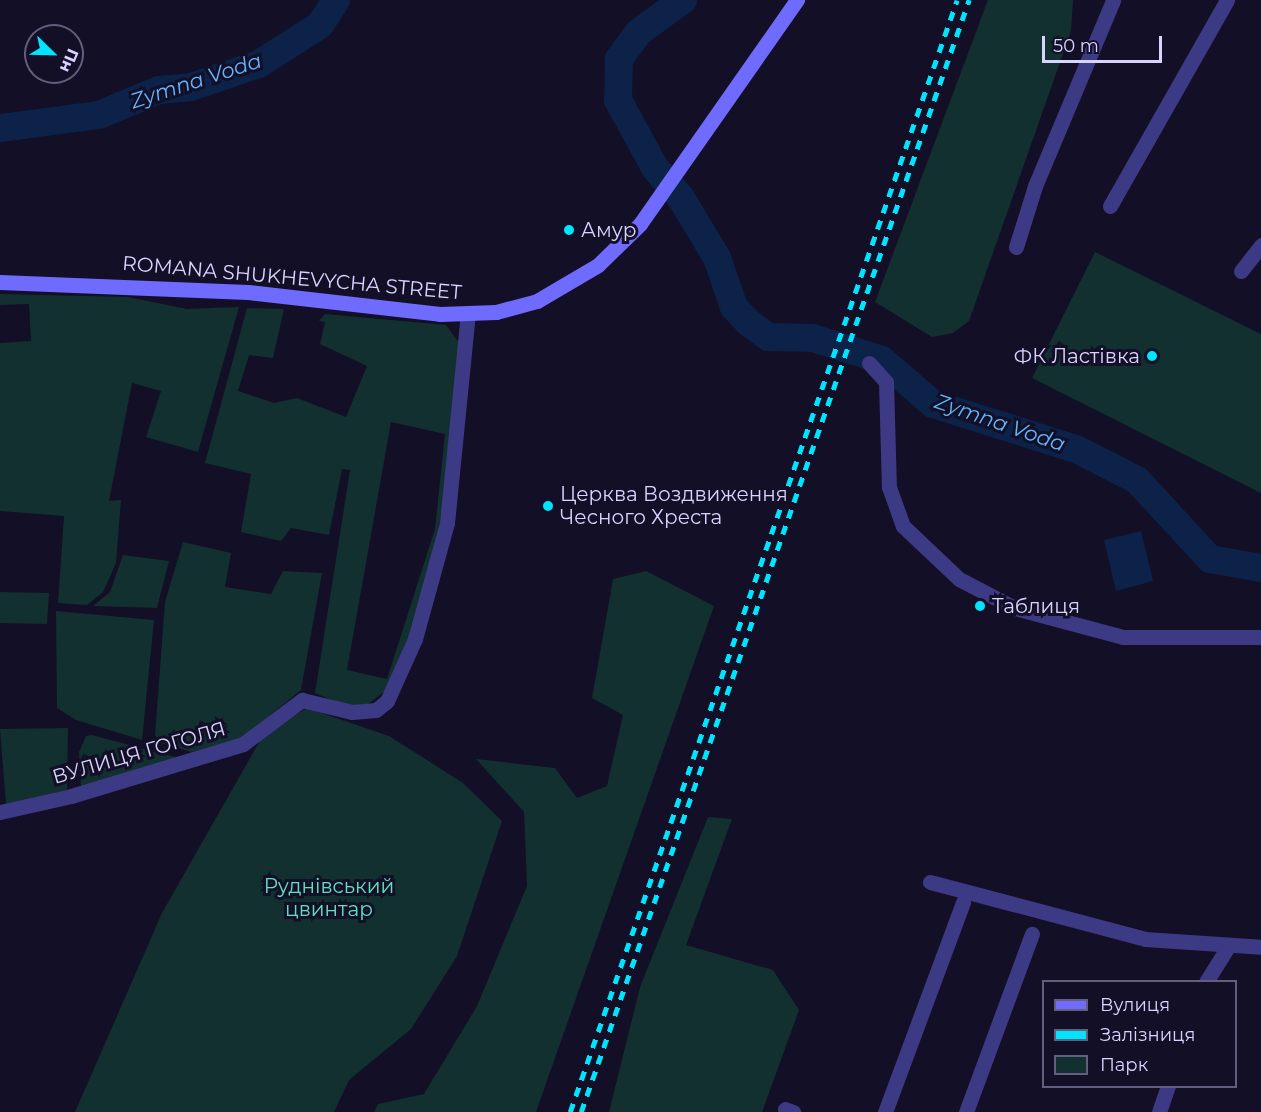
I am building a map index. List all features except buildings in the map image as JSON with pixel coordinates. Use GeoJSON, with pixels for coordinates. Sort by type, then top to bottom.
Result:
{"type":"FeatureCollection","features":[{"type":"Feature","properties":{"kind":"main road","name":"ROMANA SHUKHEVYCHA STREET"},"geometry":{"type":"LineString","coordinates":[[0,282],[226,291],[468,314],[496,312],[563,290],[598,265],[653,208],[797,0]]}},
{"type":"Feature","properties":{"kind":"street"},"geometry":{"type":"LineString","coordinates":[[1016,248],[1035,186],[1113,0]]}},
{"type":"Feature","properties":{"kind":"street"},"geometry":{"type":"LineString","coordinates":[[1110,206],[1227,0]]}},
{"type":"Feature","properties":{"kind":"street"},"geometry":{"type":"LineString","coordinates":[[1241,271],[1261,245]]}},
{"type":"Feature","properties":{"kind":"street","name":"ВУЛИЦЯ ГОГОЛЯ"},"geometry":{"type":"LineString","coordinates":[[0,812],[211,756],[243,744],[293,703],[311,699],[366,712],[387,701],[398,681],[447,523],[468,314]]}},
{"type":"Feature","properties":{"kind":"street"},"geometry":{"type":"LineString","coordinates":[[869,363],[886,382],[889,487],[903,526],[959,579],[1015,608],[1123,637],[1261,637]]}},
{"type":"Feature","properties":{"kind":"street"},"geometry":{"type":"LineString","coordinates":[[930,882],[1145,939],[1261,947]]}},
{"type":"Feature","properties":{"kind":"street"},"geometry":{"type":"LineString","coordinates":[[885,1112],[963,902]]}},
{"type":"Feature","properties":{"kind":"street"},"geometry":{"type":"LineString","coordinates":[[966,1112],[1032,934]]}},
{"type":"Feature","properties":{"kind":"street"},"geometry":{"type":"LineString","coordinates":[[1207,980],[1229,945]]}},
{"type":"Feature","properties":{"kind":"street"},"geometry":{"type":"LineString","coordinates":[[1159,1112],[1167,1088]]}},
{"type":"Feature","properties":{"kind":"green space"},"geometry":{"type":"Polygon","coordinates":[[[988,0],[1073,0],[1071,31],[969,321],[953,333],[932,337],[875,302],[988,0]]]}},
{"type":"Feature","properties":{"kind":"green space","name":"ФК Ластівка"},"geometry":{"type":"Polygon","coordinates":[[[1095,252],[1261,334],[1261,493],[1032,378],[1095,252]]]}},
{"type":"Feature","properties":{"kind":"green space"},"geometry":{"type":"Polygon","coordinates":[[[0,294],[128,297],[187,309],[239,307],[198,452],[146,437],[161,391],[132,383],[109,501],[121,500],[116,563],[103,592],[87,605],[58,603],[64,516],[0,511],[0,343],[31,341],[29,304],[0,305],[0,294]]]}},
{"type":"Feature","properties":{"kind":"green space"},"geometry":{"type":"Polygon","coordinates":[[[247,308],[284,309],[273,358],[249,355],[238,391],[274,403],[297,398],[346,417],[367,366],[320,344],[325,322],[319,321],[325,314],[446,325],[460,344],[444,505],[413,629],[385,691],[368,704],[348,707],[315,693],[350,470],[342,469],[329,535],[291,528],[281,541],[241,532],[251,474],[205,463],[247,308]],[[391,422],[347,670],[387,679],[435,529],[445,434],[391,422]]]}},
{"type":"Feature","properties":{"kind":"green space"},"geometry":{"type":"Polygon","coordinates":[[[183,542],[231,553],[225,587],[271,594],[283,571],[322,573],[301,690],[239,740],[192,752],[160,743],[155,735],[165,602],[183,542]]]}},
{"type":"Feature","properties":{"kind":"green space"},"geometry":{"type":"Polygon","coordinates":[[[123,555],[169,561],[157,608],[93,606],[110,592],[123,555]]]}},
{"type":"Feature","properties":{"kind":"green space"},"geometry":{"type":"Polygon","coordinates":[[[646,571],[714,606],[536,1112],[374,1112],[378,1104],[424,1094],[477,1006],[527,886],[524,812],[476,759],[555,768],[577,798],[607,786],[623,715],[592,698],[613,579],[646,571]]]}},
{"type":"Feature","properties":{"kind":"green space"},"geometry":{"type":"Polygon","coordinates":[[[0,592],[49,593],[47,624],[0,623],[0,592]]]}},
{"type":"Feature","properties":{"kind":"green space"},"geometry":{"type":"Polygon","coordinates":[[[56,611],[154,620],[142,740],[76,720],[57,708],[56,611]]]}},
{"type":"Feature","properties":{"kind":"green space","name":"Руднівський цвинтар"},"geometry":{"type":"Polygon","coordinates":[[[307,708],[389,736],[463,783],[502,821],[457,956],[411,1029],[349,1080],[334,1112],[75,1112],[162,913],[262,737],[307,708]]]}},
{"type":"Feature","properties":{"kind":"green space"},"geometry":{"type":"Polygon","coordinates":[[[68,728],[67,790],[6,804],[0,729],[68,728]]]}},
{"type":"Feature","properties":{"kind":"green space"},"geometry":{"type":"Polygon","coordinates":[[[92,735],[179,758],[81,787],[79,752],[86,736],[92,735]]]}},
{"type":"Feature","properties":{"kind":"green space"},"geometry":{"type":"Polygon","coordinates":[[[708,817],[732,819],[686,945],[773,970],[799,1010],[762,1112],[609,1112],[640,987],[708,817]]]}},
{"type":"Feature","properties":{"kind":"water"},"geometry":{"type":"Polygon","coordinates":[[[1141,531],[1153,581],[1116,591],[1104,540],[1141,531]]]}},
{"type":"Feature","properties":{"kind":"waterway","name":"Zymna Voda"},"geometry":{"type":"LineString","coordinates":[[0,128],[99,115],[159,90],[191,87],[259,64],[320,25],[336,0]]}},
{"type":"Feature","properties":{"kind":"waterway","name":"Zymna Voda"},"geometry":{"type":"LineString","coordinates":[[683,0],[639,32],[619,59],[618,100],[655,168],[681,198],[717,258],[734,307],[748,322],[768,337],[813,338],[882,360],[933,404],[1076,449],[1137,480],[1210,559],[1261,568]]}},
{"type":"Feature","properties":{"kind":"railway"},"geometry":{"type":"LineString","coordinates":[[570,1112],[957,0]]}},
{"type":"Feature","properties":{"kind":"railway"},"geometry":{"type":"LineString","coordinates":[[581,1112],[969,0]]}},
{"type":"Feature","properties":{"kind":"place","name":"Амур"},"geometry":{"type":"Point","coordinates":[569,230]}},
{"type":"Feature","properties":{"kind":"place","name":"ФК Ластівка"},"geometry":{"type":"Point","coordinates":[1152,356]}},
{"type":"Feature","properties":{"kind":"place","name":"Церква Воздвиження Чесного Хреста"},"geometry":{"type":"Point","coordinates":[548,506]}},
{"type":"Feature","properties":{"kind":"place","name":"Таблиця"},"geometry":{"type":"Point","coordinates":[980,606]}}]}
